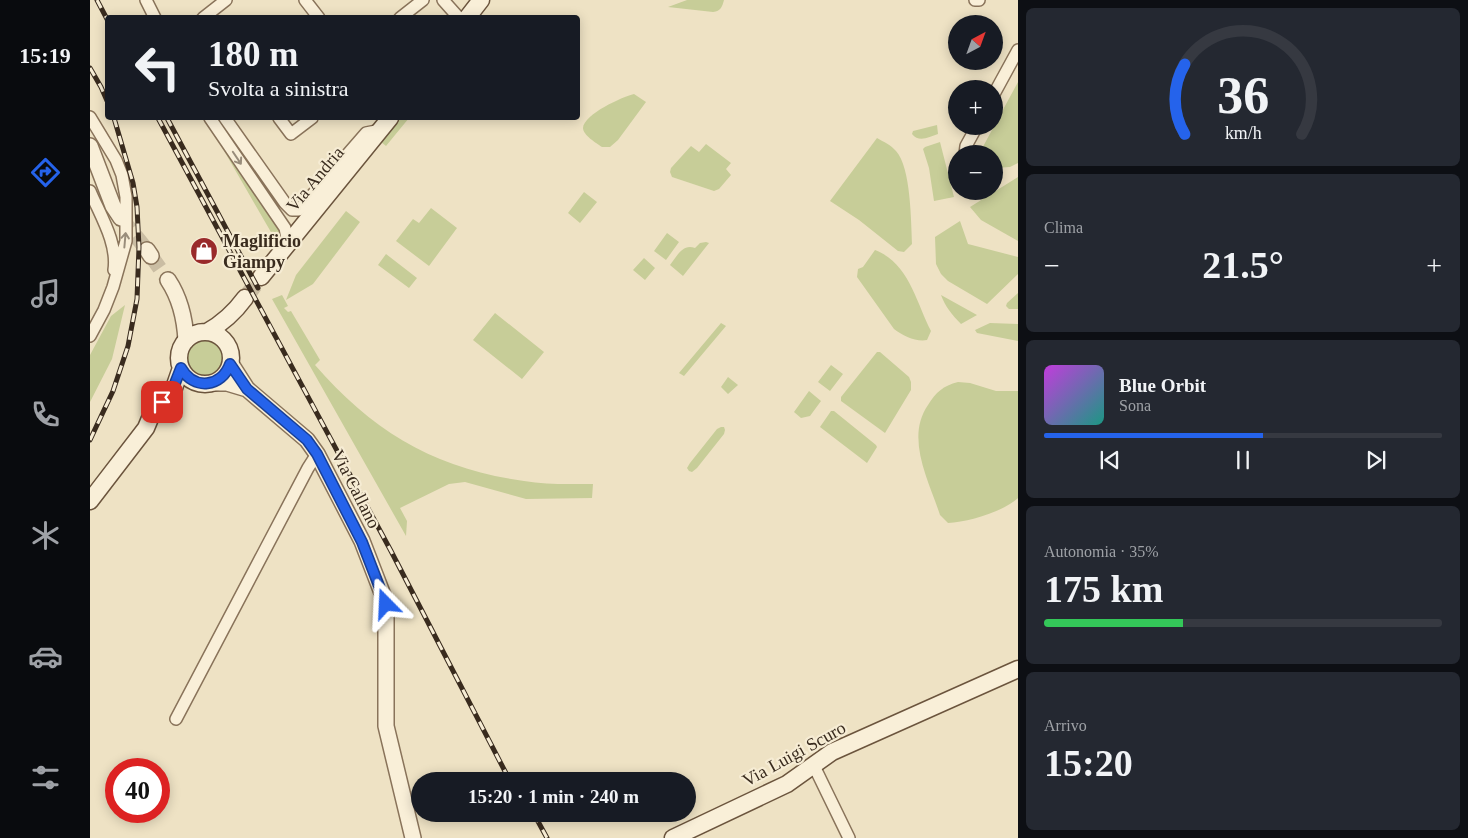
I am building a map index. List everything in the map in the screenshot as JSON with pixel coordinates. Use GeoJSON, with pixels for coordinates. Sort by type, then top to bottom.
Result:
{"type":"FeatureCollection","features":[{"type":"Feature","properties":{"kind":"main road"},"geometry":{"type":"LineString","coordinates":[[469,15],[481,0]]}},
{"type":"Feature","properties":{"kind":"main road","name":"Via Andria"},"geometry":{"type":"LineString","coordinates":[[261,277],[386,124]]}},
{"type":"Feature","properties":{"kind":"main road"},"geometry":{"type":"LineString","coordinates":[[204,332],[218,336],[226,343],[230,352],[230,364],[225,375],[214,383],[203,384],[192,381],[181,368],[180,351],[186,341],[194,335],[223,323],[234,313],[245,298]]}},
{"type":"Feature","properties":{"kind":"main road"},"geometry":{"type":"LineString","coordinates":[[226,343],[234,313]]}},
{"type":"Feature","properties":{"kind":"main road"},"geometry":{"type":"LineString","coordinates":[[90,501],[146,428],[152,414],[172,391],[181,368]]}},
{"type":"Feature","properties":{"kind":"main road"},"geometry":{"type":"LineString","coordinates":[[172,391],[192,381]]}},
{"type":"Feature","properties":{"kind":"main road","name":"Via Luigi Scuro"},"geometry":{"type":"LineString","coordinates":[[673,838],[787,784],[832,752],[1018,669]]}},
{"type":"Feature","properties":{"kind":"street"},"geometry":{"type":"LineString","coordinates":[[146,0],[154,15]]}},
{"type":"Feature","properties":{"kind":"street"},"geometry":{"type":"LineString","coordinates":[[207,15],[226,0]]}},
{"type":"Feature","properties":{"kind":"street"},"geometry":{"type":"LineString","coordinates":[[305,0],[318,15]]}},
{"type":"Feature","properties":{"kind":"street"},"geometry":{"type":"LineString","coordinates":[[404,15],[423,0]]}},
{"type":"Feature","properties":{"kind":"street"},"geometry":{"type":"LineString","coordinates":[[443,0],[456,15]]}},
{"type":"Feature","properties":{"kind":"street"},"geometry":{"type":"LineString","coordinates":[[1002,80],[1018,50]]}},
{"type":"Feature","properties":{"kind":"street"},"geometry":{"type":"LineString","coordinates":[[90,117],[116,160],[122,176],[126,197],[126,241],[113,287],[104,310],[90,336]]}},
{"type":"Feature","properties":{"kind":"street"},"geometry":{"type":"LineString","coordinates":[[211,120],[285,228],[288,243]]}},
{"type":"Feature","properties":{"kind":"street","name":"Via Andria"},"geometry":{"type":"LineString","coordinates":[[226,120],[285,203],[292,210],[299,210],[366,133],[386,124]]}},
{"type":"Feature","properties":{"kind":"street"},"geometry":{"type":"LineString","coordinates":[[281,120],[292,134],[310,120]]}},
{"type":"Feature","properties":{"kind":"street"},"geometry":{"type":"LineString","coordinates":[[90,146],[114,206],[121,218]]}},
{"type":"Feature","properties":{"kind":"street"},"geometry":{"type":"LineString","coordinates":[[90,192],[112,242],[116,260],[113,287]]}},
{"type":"Feature","properties":{"kind":"street"},"geometry":{"type":"LineString","coordinates":[[168,280],[184,314],[186,341]]}},
{"type":"Feature","properties":{"kind":"street"},"geometry":{"type":"LineString","coordinates":[[184,314],[204,332]]}},
{"type":"Feature","properties":{"kind":"street","name":"Via Callano"},"geometry":{"type":"LineString","coordinates":[[230,364],[247,389],[307,440],[317,454],[362,542],[386,604],[386,726],[413,838]]}},
{"type":"Feature","properties":{"kind":"street","name":"Via Callano"},"geometry":{"type":"LineString","coordinates":[[214,383],[227,383],[247,389]]}},
{"type":"Feature","properties":{"kind":"street"},"geometry":{"type":"LineString","coordinates":[[176,719],[317,454]]}},
{"type":"Feature","properties":{"kind":"street"},"geometry":{"type":"LineString","coordinates":[[814,766],[848,838]]}},
{"type":"Feature","properties":{"kind":"green space"},"geometry":{"type":"Polygon","coordinates":[[[687,0],[724,0],[721,8],[713,12],[668,7],[687,0]]]}},
{"type":"Feature","properties":{"kind":"green space"},"geometry":{"type":"Polygon","coordinates":[[[1018,82],[1018,163],[1010,167],[1003,167],[1003,145],[984,145],[989,135],[1003,135],[1003,110],[1018,82]]]}},
{"type":"Feature","properties":{"kind":"green space"},"geometry":{"type":"Polygon","coordinates":[[[634,94],[646,102],[618,140],[610,147],[602,147],[590,139],[583,128],[590,117],[613,102],[634,94]]]}},
{"type":"Feature","properties":{"kind":"green space"},"geometry":{"type":"Polygon","coordinates":[[[398,120],[407,120],[386,146],[381,142],[398,120]]]}},
{"type":"Feature","properties":{"kind":"green space"},"geometry":{"type":"Polygon","coordinates":[[[937,125],[938,134],[931,137],[921,139],[912,134],[913,131],[937,125]]]}},
{"type":"Feature","properties":{"kind":"green space"},"geometry":{"type":"Polygon","coordinates":[[[877,138],[890,145],[896,151],[905,169],[909,195],[912,244],[904,252],[898,251],[859,220],[830,201],[877,138]]]}},
{"type":"Feature","properties":{"kind":"green space"},"geometry":{"type":"Polygon","coordinates":[[[940,142],[948,173],[948,198],[934,201],[929,168],[923,149],[940,142]]]}},
{"type":"Feature","properties":{"kind":"green space"},"geometry":{"type":"Polygon","coordinates":[[[706,144],[731,163],[726,169],[731,175],[719,189],[714,191],[672,177],[670,172],[671,168],[691,146],[699,152],[706,144]]]}},
{"type":"Feature","properties":{"kind":"green space"},"geometry":{"type":"Polygon","coordinates":[[[223,149],[282,235],[283,238],[279,246],[223,149]]]}},
{"type":"Feature","properties":{"kind":"green space"},"geometry":{"type":"Polygon","coordinates":[[[1018,177],[1018,241],[981,220],[970,207],[981,200],[1003,200],[1003,186],[1018,177]]]}},
{"type":"Feature","properties":{"kind":"green space"},"geometry":{"type":"Polygon","coordinates":[[[584,192],[597,202],[580,223],[568,213],[584,192]]]}},
{"type":"Feature","properties":{"kind":"green space"},"geometry":{"type":"Polygon","coordinates":[[[431,208],[457,228],[429,266],[396,241],[413,219],[419,223],[431,208]]]}},
{"type":"Feature","properties":{"kind":"green space"},"geometry":{"type":"Polygon","coordinates":[[[346,211],[360,222],[313,284],[286,300],[296,275],[346,211]]]}},
{"type":"Feature","properties":{"kind":"green space"},"geometry":{"type":"Polygon","coordinates":[[[960,221],[968,244],[1018,257],[1018,274],[987,304],[948,281],[941,274],[936,264],[935,237],[960,221]]]}},
{"type":"Feature","properties":{"kind":"green space"},"geometry":{"type":"Polygon","coordinates":[[[667,233],[679,242],[666,260],[654,251],[667,233]]]}},
{"type":"Feature","properties":{"kind":"green space"},"geometry":{"type":"Polygon","coordinates":[[[700,243],[709,243],[683,276],[670,265],[678,254],[687,247],[695,248],[700,243]]]}},
{"type":"Feature","properties":{"kind":"green space"},"geometry":{"type":"Polygon","coordinates":[[[875,250],[887,256],[896,264],[910,284],[931,331],[927,340],[910,338],[894,329],[857,277],[858,269],[863,267],[875,250]]]}},
{"type":"Feature","properties":{"kind":"green space"},"geometry":{"type":"Polygon","coordinates":[[[386,254],[417,278],[409,288],[378,265],[386,254]]]}},
{"type":"Feature","properties":{"kind":"green space"},"geometry":{"type":"Polygon","coordinates":[[[644,258],[655,268],[645,280],[633,270],[644,258]]]}},
{"type":"Feature","properties":{"kind":"green space"},"geometry":{"type":"Polygon","coordinates":[[[1018,293],[1018,309],[1009,309],[1006,306],[1007,303],[1018,293]]]}},
{"type":"Feature","properties":{"kind":"green space"},"geometry":{"type":"Polygon","coordinates":[[[282,295],[288,306],[284,308],[288,312],[291,311],[320,360],[315,365],[337,389],[383,428],[408,444],[434,457],[492,475],[541,483],[593,484],[592,498],[526,499],[465,482],[449,484],[400,508],[407,521],[406,536],[272,299],[282,295]]]}},
{"type":"Feature","properties":{"kind":"green space"},"geometry":{"type":"Polygon","coordinates":[[[941,295],[977,315],[961,324],[949,310],[941,295]]]}},
{"type":"Feature","properties":{"kind":"green space"},"geometry":{"type":"Polygon","coordinates":[[[125,305],[112,359],[90,402],[90,355],[111,316],[125,305]]]}},
{"type":"Feature","properties":{"kind":"green space"},"geometry":{"type":"Polygon","coordinates":[[[495,313],[544,352],[522,379],[473,340],[495,313]]]}},
{"type":"Feature","properties":{"kind":"green space"},"geometry":{"type":"Polygon","coordinates":[[[721,323],[726,326],[684,376],[679,373],[721,323]]]}},
{"type":"Feature","properties":{"kind":"green space"},"geometry":{"type":"Polygon","coordinates":[[[990,323],[1018,324],[1018,341],[977,333],[975,330],[990,323]]]}},
{"type":"Feature","properties":{"kind":"green space"},"geometry":{"type":"Polygon","coordinates":[[[205,340],[212,341],[218,346],[223,352],[223,366],[218,372],[212,377],[205,378],[198,377],[192,372],[187,366],[186,359],[187,352],[192,346],[198,341],[205,340]]]}},
{"type":"Feature","properties":{"kind":"green space"},"geometry":{"type":"Polygon","coordinates":[[[877,352],[880,352],[909,377],[911,382],[911,390],[885,433],[841,401],[841,397],[877,352]]]}},
{"type":"Feature","properties":{"kind":"green space"},"geometry":{"type":"Polygon","coordinates":[[[831,365],[843,374],[830,391],[818,382],[831,365]]]}},
{"type":"Feature","properties":{"kind":"green space"},"geometry":{"type":"Polygon","coordinates":[[[728,377],[738,385],[728,394],[721,387],[728,377]]]}},
{"type":"Feature","properties":{"kind":"green space"},"geometry":{"type":"Polygon","coordinates":[[[958,382],[970,383],[996,391],[1018,391],[1018,498],[995,512],[965,521],[948,523],[940,515],[925,474],[921,460],[919,431],[921,418],[934,396],[948,385],[958,382]]]}},
{"type":"Feature","properties":{"kind":"green space"},"geometry":{"type":"Polygon","coordinates":[[[809,391],[821,401],[810,416],[801,418],[794,412],[809,391]]]}},
{"type":"Feature","properties":{"kind":"green space"},"geometry":{"type":"Polygon","coordinates":[[[831,411],[834,411],[876,445],[877,447],[867,463],[820,427],[831,411]]]}},
{"type":"Feature","properties":{"kind":"green space"},"geometry":{"type":"Polygon","coordinates":[[[724,427],[724,434],[697,468],[692,472],[689,471],[687,468],[690,463],[717,429],[724,427]]]}},
{"type":"Feature","properties":{"kind":"tunnel"},"geometry":{"type":"LineString","coordinates":[[121,218],[147,250]]}},
{"type":"Feature","properties":{"kind":"tunnel"},"geometry":{"type":"LineString","coordinates":[[151,256],[168,280]]}},
{"type":"Feature","properties":{"kind":"tunnel"},"geometry":{"type":"LineString","coordinates":[[245,298],[261,277]]}},
{"type":"Feature","properties":{"kind":"railway"},"geometry":{"type":"LineString","coordinates":[[97,0],[105,15]]}},
{"type":"Feature","properties":{"kind":"railway"},"geometry":{"type":"LineString","coordinates":[[90,68],[105,96]]}},
{"type":"Feature","properties":{"kind":"railway"},"geometry":{"type":"LineString","coordinates":[[90,440],[113,391],[128,346],[137,299],[139,247],[137,207],[133,183],[115,120]]}},
{"type":"Feature","properties":{"kind":"railway"},"geometry":{"type":"LineString","coordinates":[[159,120],[391,551],[505,772]]}},
{"type":"Feature","properties":{"kind":"railway"},"geometry":{"type":"LineString","coordinates":[[168,120],[258,288]]}},
{"type":"Feature","properties":{"kind":"railway"},"geometry":{"type":"LineString","coordinates":[[538,822],[547,838]]}},
{"type":"Feature","properties":{"kind":"place","name":"Maglificio Giampy"},"geometry":{"type":"Point","coordinates":[204,251]}},
{"type":"Feature","properties":{"kind":"route"},"geometry":{"type":"LineString","coordinates":[[162,402],[172,391],[181,368],[192,381],[208,384],[220,380],[225,375],[230,364],[247,389],[307,440],[317,454],[362,542],[386,604]]}}]}
